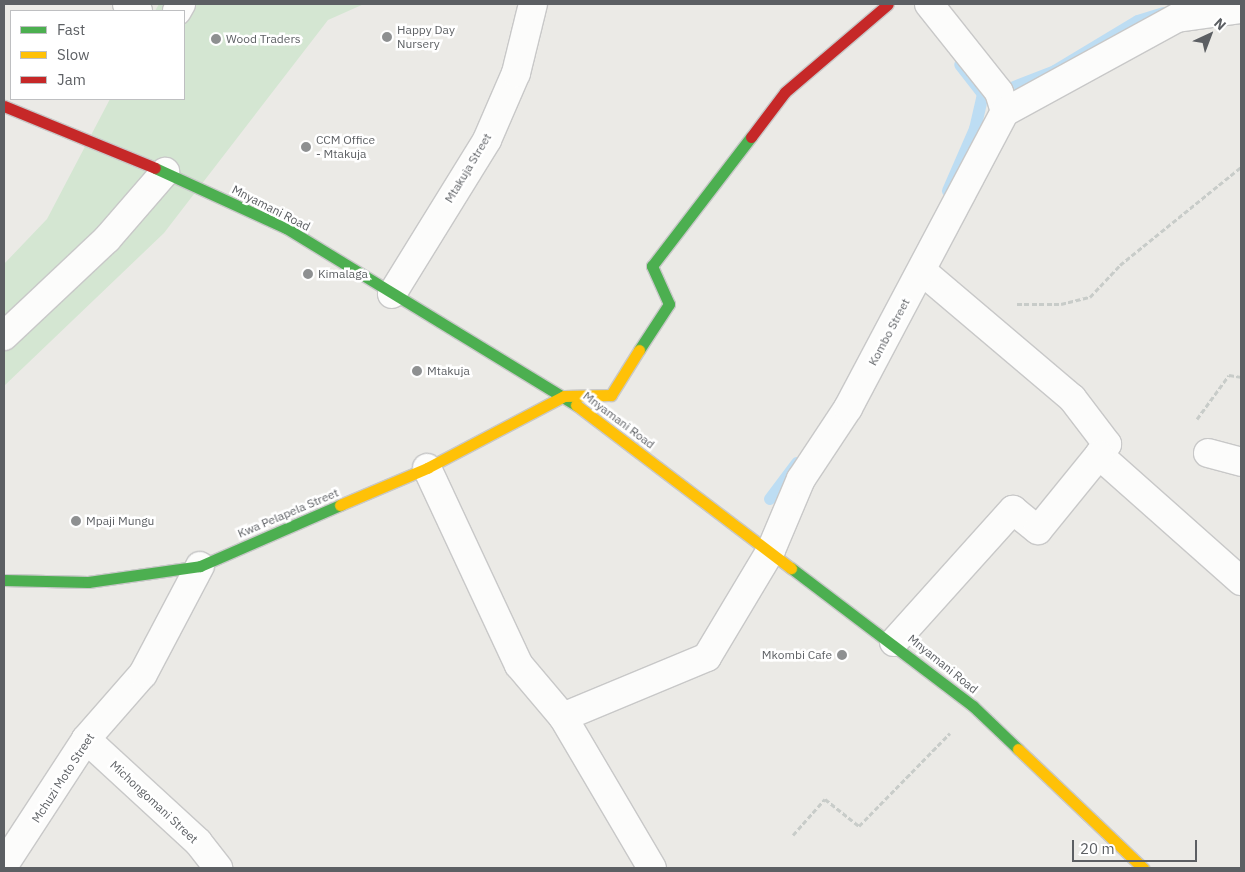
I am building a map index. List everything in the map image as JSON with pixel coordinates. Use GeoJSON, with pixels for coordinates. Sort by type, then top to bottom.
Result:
{"type":"FeatureCollection","features":[{"type":"Feature","properties":{"kind":"street","name":"Mtakuja Street"},"geometry":{"type":"LineString","coordinates":[[392,294],[487,140],[516,73],[533,4]]}},
{"type":"Feature","properties":{"kind":"street"},"geometry":{"type":"LineString","coordinates":[[564,396],[611,394],[669,304],[652,266],[785,92],[888,4]]}},
{"type":"Feature","properties":{"kind":"street"},"geometry":{"type":"LineString","coordinates":[[929,4],[998,92],[1005,112],[1177,18],[1241,9]]}},
{"type":"Feature","properties":{"kind":"street","name":"Mnyamani Road"},"geometry":{"type":"LineString","coordinates":[[4,106],[165,172],[286,228],[392,294],[564,396],[894,642],[973,706],[1143,868]]}},
{"type":"Feature","properties":{"kind":"street","name":"Kombo Street"},"geometry":{"type":"LineString","coordinates":[[563,717],[707,657],[771,550],[801,479],[848,408],[1005,112]]}},
{"type":"Feature","properties":{"kind":"street"},"geometry":{"type":"LineString","coordinates":[[4,336],[107,239],[165,172]]}},
{"type":"Feature","properties":{"kind":"street"},"geometry":{"type":"LineString","coordinates":[[894,642],[1012,510],[1038,530],[1107,444],[1072,398],[922,271]]}},
{"type":"Feature","properties":{"kind":"street","name":"Kwa Pelapela Street"},"geometry":{"type":"LineString","coordinates":[[4,580],[88,582],[200,566],[427,468],[564,396]]}},
{"type":"Feature","properties":{"kind":"street"},"geometry":{"type":"LineString","coordinates":[[1208,453],[1241,462]]}},
{"type":"Feature","properties":{"kind":"street"},"geometry":{"type":"LineString","coordinates":[[1099,455],[1241,581]]}},
{"type":"Feature","properties":{"kind":"street"},"geometry":{"type":"LineString","coordinates":[[427,468],[519,666],[563,717],[652,868]]}},
{"type":"Feature","properties":{"kind":"street","name":"Mchuzi Moto Street"},"geometry":{"type":"LineString","coordinates":[[4,864],[86,739],[143,674],[200,566]]}},
{"type":"Feature","properties":{"kind":"street","name":"Michongomani Street"},"geometry":{"type":"LineString","coordinates":[[86,739],[198,842],[218,868]]}},
{"type":"Feature","properties":{"kind":"path"},"geometry":{"type":"LineString","coordinates":[[972,313],[1009,304],[1061,304],[1090,297],[1120,265],[1241,166]]}},
{"type":"Feature","properties":{"kind":"path"},"geometry":{"type":"LineString","coordinates":[[793,835],[825,799],[859,826],[973,706]]}},
{"type":"Feature","properties":{"kind":"green space"},"geometry":{"type":"Polygon","coordinates":[[[159,4],[364,4],[328,20],[164,233],[4,386],[4,264],[47,219],[109,100],[185,100],[185,10],[156,10],[159,4]]]}},
{"type":"Feature","properties":{"kind":"waterway"},"geometry":{"type":"LineString","coordinates":[[1014,87],[1055,71],[1138,21],[1164,13]]}},
{"type":"Feature","properties":{"kind":"waterway"},"geometry":{"type":"LineString","coordinates":[[948,191],[975,129],[983,94],[960,65]]}},
{"type":"Feature","properties":{"kind":"waterway"},"geometry":{"type":"LineString","coordinates":[[770,499],[797,463]]}},
{"type":"Feature","properties":{"kind":"traffic: fast"},"geometry":{"type":"LineString","coordinates":[[639,350],[669,304],[652,266],[751,137]]}},
{"type":"Feature","properties":{"kind":"traffic: fast"},"geometry":{"type":"LineString","coordinates":[[155,168],[286,228],[576,405]]}},
{"type":"Feature","properties":{"kind":"traffic: fast"},"geometry":{"type":"LineString","coordinates":[[4,580],[88,582],[200,566],[340,505]]}},
{"type":"Feature","properties":{"kind":"traffic: fast"},"geometry":{"type":"LineString","coordinates":[[791,568],[973,706],[1018,749]]}},
{"type":"Feature","properties":{"kind":"traffic: slow"},"geometry":{"type":"LineString","coordinates":[[340,505],[427,468],[564,396],[611,395],[639,350]]}},
{"type":"Feature","properties":{"kind":"traffic: slow"},"geometry":{"type":"LineString","coordinates":[[576,405],[791,568]]}},
{"type":"Feature","properties":{"kind":"traffic: slow"},"geometry":{"type":"LineString","coordinates":[[1018,749],[1143,868]]}},
{"type":"Feature","properties":{"kind":"traffic: jam"},"geometry":{"type":"LineString","coordinates":[[751,137],[785,92],[888,4]]}},
{"type":"Feature","properties":{"kind":"traffic: jam"},"geometry":{"type":"LineString","coordinates":[[4,106],[155,168]]}},
{"type":"Feature","properties":{"kind":"place","name":"Happy Day Nursery"},"geometry":{"type":"Point","coordinates":[387,37]}},
{"type":"Feature","properties":{"kind":"place","name":"Wood Traders"},"geometry":{"type":"Point","coordinates":[216,39]}},
{"type":"Feature","properties":{"kind":"place","name":"CCM Office - Mtakuja"},"geometry":{"type":"Point","coordinates":[306,147]}},
{"type":"Feature","properties":{"kind":"place","name":"Kimalaga"},"geometry":{"type":"Point","coordinates":[308,274]}},
{"type":"Feature","properties":{"kind":"place","name":"Mtakuja"},"geometry":{"type":"Point","coordinates":[417,371]}},
{"type":"Feature","properties":{"kind":"place","name":"Mpaji Mungu"},"geometry":{"type":"Point","coordinates":[76,521]}},
{"type":"Feature","properties":{"kind":"place","name":"Mkombi Cafe"},"geometry":{"type":"Point","coordinates":[842,655]}}]}
